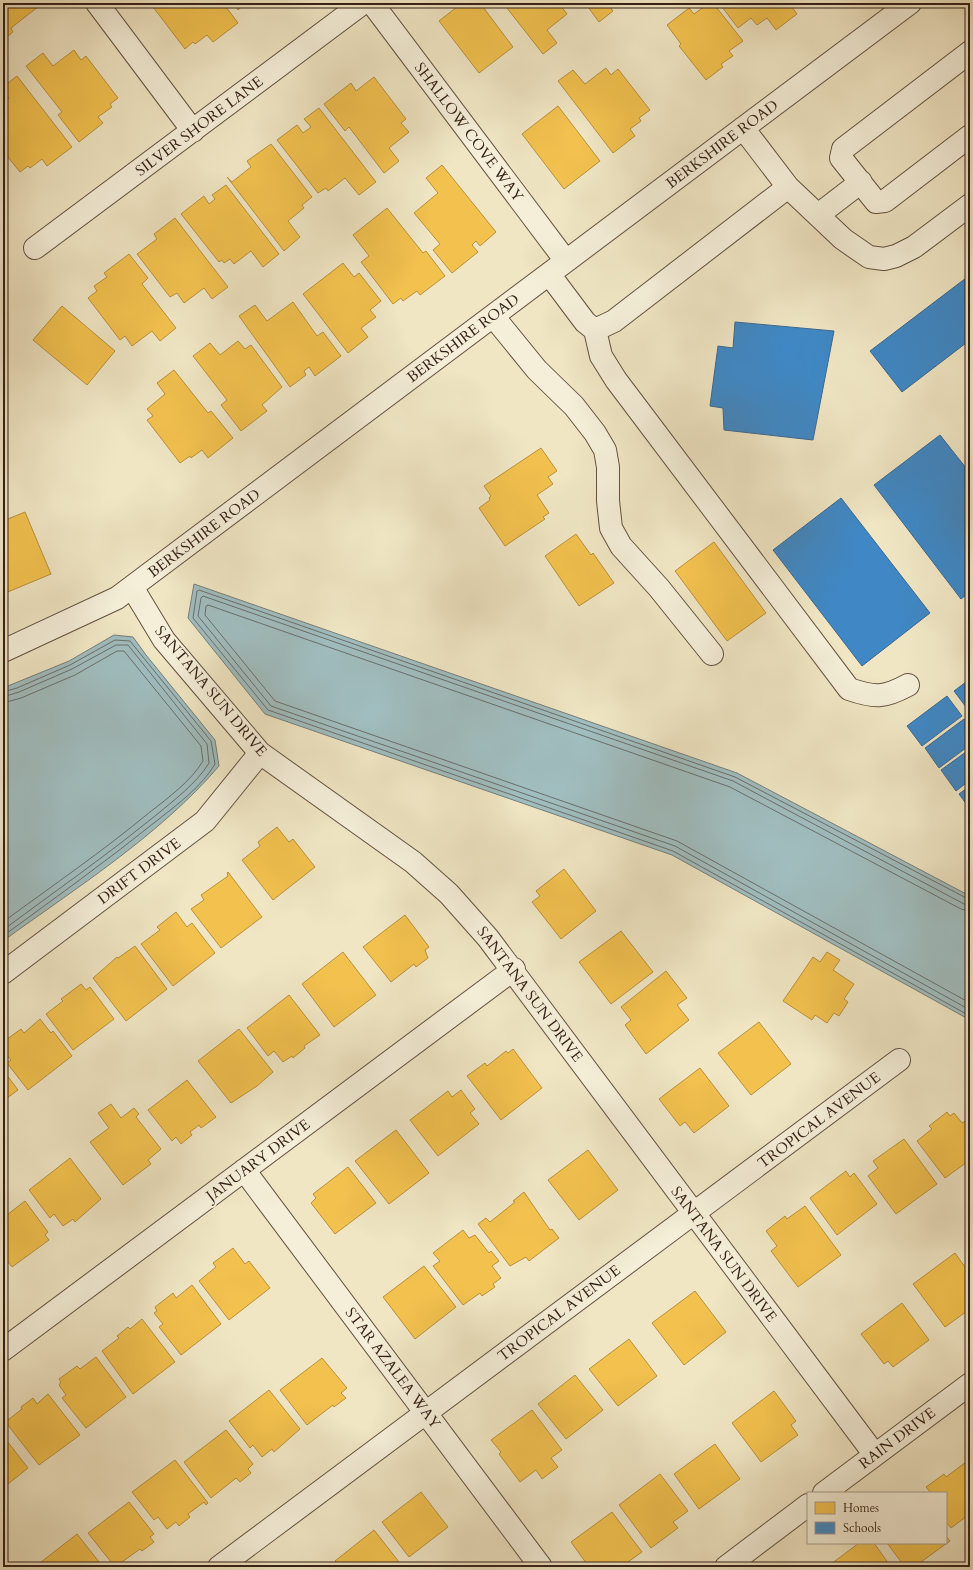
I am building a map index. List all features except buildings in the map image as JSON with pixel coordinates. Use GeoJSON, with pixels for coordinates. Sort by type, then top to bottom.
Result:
{"type":"FeatureCollection","features":[{"type":"Feature","properties":{"kind":"street"},"geometry":{"type":"LineString","coordinates":[[97,3],[193,131]]}},
{"type":"Feature","properties":{"kind":"street","name":"SILVER SHORE LANE"},"geometry":{"type":"LineString","coordinates":[[36,248],[363,3]]}},
{"type":"Feature","properties":{"kind":"street","name":"SHALLOW COVE WAY"},"geometry":{"type":"LineString","coordinates":[[372,3],[557,267],[585,322],[595,330]]}},
{"type":"Feature","properties":{"kind":"street","name":"BERKSHIRE ROAD"},"geometry":{"type":"LineString","coordinates":[[3,651],[117,598],[910,3]]}},
{"type":"Feature","properties":{"kind":"street"},"geometry":{"type":"LineString","coordinates":[[970,52],[843,149],[841,158],[876,202],[885,201],[970,136]]}},
{"type":"Feature","properties":{"kind":"street"},"geometry":{"type":"LineString","coordinates":[[743,128],[788,187],[843,239],[869,257],[884,259],[896,256],[914,247],[970,205]]}},
{"type":"Feature","properties":{"kind":"street"},"geometry":{"type":"LineString","coordinates":[[818,215],[861,182]]}},
{"type":"Feature","properties":{"kind":"street"},"geometry":{"type":"LineString","coordinates":[[788,187],[614,321],[595,330],[601,356],[616,380],[850,689],[868,696],[877,697],[893,694],[908,685]]}},
{"type":"Feature","properties":{"kind":"street"},"geometry":{"type":"LineString","coordinates":[[493,316],[537,370],[574,406],[596,433],[605,450],[608,467],[608,501],[611,528],[621,546],[658,588],[712,654]]}},
{"type":"Feature","properties":{"kind":"street","name":"SANTANA SUN DRIVE"},"geometry":{"type":"LineString","coordinates":[[132,587],[164,640],[260,753],[413,862],[449,894],[514,969],[875,1455]]}},
{"type":"Feature","properties":{"kind":"street","name":"DRIFT DRIVE"},"geometry":{"type":"LineString","coordinates":[[3,973],[205,821],[260,753]]}},
{"type":"Feature","properties":{"kind":"street","name":"JANUARY DRIVE"},"geometry":{"type":"LineString","coordinates":[[3,1350],[514,969]]}},
{"type":"Feature","properties":{"kind":"street","name":"TROPICAL AVENUE"},"geometry":{"type":"LineString","coordinates":[[219,1567],[899,1060]]}},
{"type":"Feature","properties":{"kind":"street","name":"STAR AZALEA WAY"},"geometry":{"type":"LineString","coordinates":[[244,1170],[541,1567]]}},
{"type":"Feature","properties":{"kind":"street","name":"RAIN DRIVE"},"geometry":{"type":"LineString","coordinates":[[825,1492],[970,1384]]}},
{"type":"Feature","properties":{"kind":"street"},"geometry":{"type":"LineString","coordinates":[[726,1567],[807,1506]]}},
{"type":"Feature","properties":{"kind":"water"},"geometry":{"type":"Polygon","coordinates":[[[194,584],[737,773],[970,896],[970,1020],[672,855],[265,714],[188,618],[194,584]]]}},
{"type":"Feature","properties":{"kind":"water"},"geometry":{"type":"Polygon","coordinates":[[[114,635],[133,637],[215,740],[219,766],[171,815],[144,838],[88,881],[3,941],[3,688],[69,661],[114,635]]]}}]}
